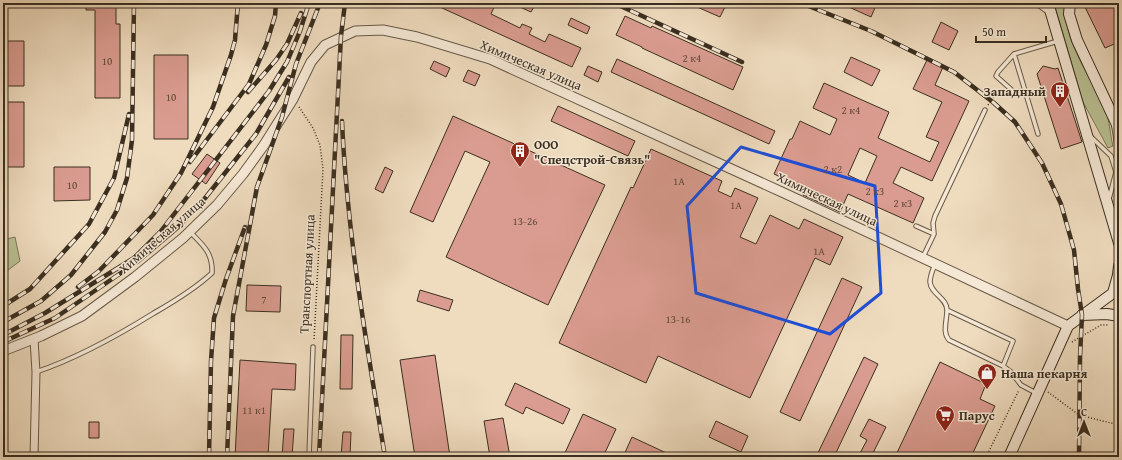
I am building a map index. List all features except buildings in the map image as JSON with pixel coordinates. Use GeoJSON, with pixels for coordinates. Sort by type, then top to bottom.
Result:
{"type":"FeatureCollection","features":[{"type":"Feature","properties":{"kind":"main road"},"geometry":{"type":"LineString","coordinates":[[1048,3],[1086,132],[1108,202],[1117,224],[1119,243]]}},
{"type":"Feature","properties":{"kind":"main road"},"geometry":{"type":"LineString","coordinates":[[1070,3],[1070,14],[1077,40],[1119,129]]}},
{"type":"Feature","properties":{"kind":"main road"},"geometry":{"type":"LineString","coordinates":[[1009,457],[1068,326],[1112,293],[1118,275],[1119,266]]}},
{"type":"Feature","properties":{"kind":"main road"},"geometry":{"type":"LineString","coordinates":[[1082,315],[1107,314],[1119,316]]}},
{"type":"Feature","properties":{"kind":"street","name":"Химическая улица"},"geometry":{"type":"LineString","coordinates":[[3,351],[34,339],[82,316],[135,277],[217,205],[243,174],[294,99],[311,62],[325,44],[355,31],[383,30],[417,37],[490,59],[935,263],[1068,326]]}},
{"type":"Feature","properties":{"kind":"street"},"geometry":{"type":"LineString","coordinates":[[34,339],[36,372],[34,457]]}},
{"type":"Feature","properties":{"kind":"lane"},"geometry":{"type":"LineString","coordinates":[[1035,3],[1051,14]]}},
{"type":"Feature","properties":{"kind":"lane"},"geometry":{"type":"LineString","coordinates":[[1025,91],[1014,92],[998,78],[996,74],[1014,54],[1059,40]]}},
{"type":"Feature","properties":{"kind":"lane"},"geometry":{"type":"LineString","coordinates":[[1014,54],[1038,134]]}},
{"type":"Feature","properties":{"kind":"lane"},"geometry":{"type":"LineString","coordinates":[[923,258],[934,234],[933,223],[935,216],[985,110]]}},
{"type":"Feature","properties":{"kind":"lane"},"geometry":{"type":"LineString","coordinates":[[1112,116],[1119,158]]}},
{"type":"Feature","properties":{"kind":"lane"},"geometry":{"type":"LineString","coordinates":[[1086,132],[1111,156],[1113,161],[1116,172],[1108,202]]}},
{"type":"Feature","properties":{"kind":"lane"},"geometry":{"type":"LineString","coordinates":[[916,226],[934,234]]}},
{"type":"Feature","properties":{"kind":"lane"},"geometry":{"type":"LineString","coordinates":[[36,372],[56,366],[139,323],[180,298],[212,273],[212,264],[206,248],[189,231]]}},
{"type":"Feature","properties":{"kind":"lane"},"geometry":{"type":"LineString","coordinates":[[935,263],[930,282],[931,286],[946,304],[946,337],[949,340],[1002,366],[1011,372],[1021,385],[1037,394]]}},
{"type":"Feature","properties":{"kind":"lane"},"geometry":{"type":"LineString","coordinates":[[947,310],[1013,341],[1002,366]]}},
{"type":"Feature","properties":{"kind":"lane","name":"Транспортная улица"},"geometry":{"type":"LineString","coordinates":[[309,457],[313,347]]}},
{"type":"Feature","properties":{"kind":"path"},"geometry":{"type":"LineString","coordinates":[[985,110],[1002,82]]}},
{"type":"Feature","properties":{"kind":"path","name":"Транспортная улица"},"geometry":{"type":"LineString","coordinates":[[294,99],[313,128],[320,145],[323,169],[313,347]]}},
{"type":"Feature","properties":{"kind":"path"},"geometry":{"type":"LineString","coordinates":[[1081,336],[1101,325],[1113,325]]}},
{"type":"Feature","properties":{"kind":"path"},"geometry":{"type":"LineString","coordinates":[[986,457],[1021,385]]}},
{"type":"Feature","properties":{"kind":"path"},"geometry":{"type":"LineString","coordinates":[[1048,392],[1079,415],[1119,425]]}},
{"type":"Feature","properties":{"kind":"highlighted area"},"geometry":{"type":"Polygon","coordinates":[[[741,147],[875,186],[881,293],[830,334],[696,293],[687,206],[741,147]]]}},
{"type":"Feature","properties":{"kind":"green space"},"geometry":{"type":"Polygon","coordinates":[[[1054,3],[1065,3],[1068,31],[1073,45],[1107,114],[1113,146],[1108,148],[1083,102],[1054,3]]]}},
{"type":"Feature","properties":{"kind":"green space"},"geometry":{"type":"Polygon","coordinates":[[[15,237],[20,261],[3,274],[3,240],[15,237]]]}},
{"type":"Feature","properties":{"kind":"railway"},"geometry":{"type":"LineString","coordinates":[[3,322],[41,301],[71,275],[105,232],[117,210],[127,178],[132,140],[134,3]]}},
{"type":"Feature","properties":{"kind":"railway"},"geometry":{"type":"LineString","coordinates":[[78,287],[99,271],[153,215],[181,173],[213,107],[231,55],[235,40],[238,3]]}},
{"type":"Feature","properties":{"kind":"railway"},"geometry":{"type":"LineString","coordinates":[[190,162],[249,84],[266,45],[275,16],[276,3]]}},
{"type":"Feature","properties":{"kind":"railway"},"geometry":{"type":"LineString","coordinates":[[3,335],[45,313],[134,258],[161,231],[269,91],[287,62],[300,31],[309,3]]}},
{"type":"Feature","properties":{"kind":"railway"},"geometry":{"type":"LineString","coordinates":[[227,457],[233,316],[257,187],[282,117],[296,64],[320,3]]}},
{"type":"Feature","properties":{"kind":"railway"},"geometry":{"type":"LineString","coordinates":[[319,457],[341,36],[345,3]]}},
{"type":"Feature","properties":{"kind":"railway"},"geometry":{"type":"LineString","coordinates":[[614,3],[742,62]]}},
{"type":"Feature","properties":{"kind":"railway"},"geometry":{"type":"LineString","coordinates":[[801,3],[871,31],[954,72],[994,103],[1015,122],[1042,163],[1061,204],[1074,250],[1082,315],[1079,457]]}},
{"type":"Feature","properties":{"kind":"railway"},"geometry":{"type":"LineString","coordinates":[[248,92],[276,60],[287,44],[301,13]]}},
{"type":"Feature","properties":{"kind":"railway"},"geometry":{"type":"LineString","coordinates":[[3,342],[55,318],[137,262],[177,228],[202,202],[256,134],[289,77]]}},
{"type":"Feature","properties":{"kind":"railway"},"geometry":{"type":"LineString","coordinates":[[3,306],[30,289],[89,224],[114,178],[129,114]]}},
{"type":"Feature","properties":{"kind":"railway"},"geometry":{"type":"LineString","coordinates":[[342,121],[348,206],[353,248],[385,457]]}},
{"type":"Feature","properties":{"kind":"railway"},"geometry":{"type":"LineString","coordinates":[[209,457],[211,361],[214,318],[226,279],[245,227]]}},
{"type":"Feature","properties":{"kind":"place","name":"Западный"},"geometry":{"type":"Point","coordinates":[1060,108]}},
{"type":"Feature","properties":{"kind":"place","name":"ООО \"Спецстрой-Связь\""},"geometry":{"type":"Point","coordinates":[520,168]}},
{"type":"Feature","properties":{"kind":"place","name":"Наша пекарня"},"geometry":{"type":"Point","coordinates":[987,390]}},
{"type":"Feature","properties":{"kind":"place","name":"Парус"},"geometry":{"type":"Point","coordinates":[945,432]}}]}
